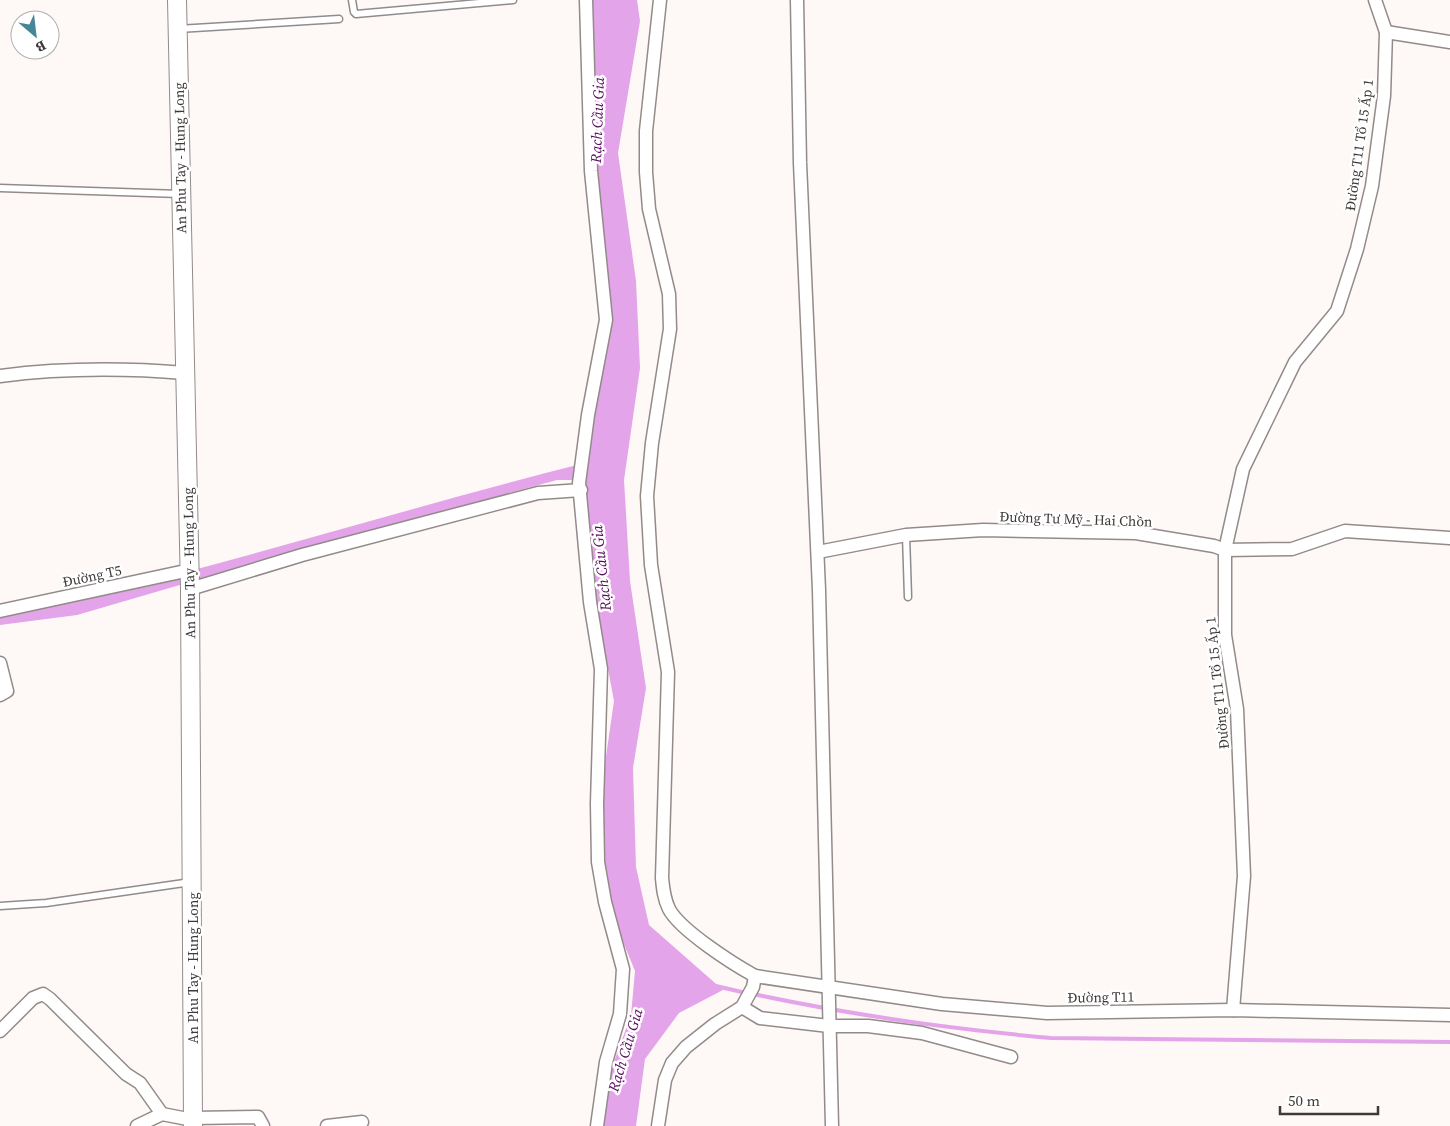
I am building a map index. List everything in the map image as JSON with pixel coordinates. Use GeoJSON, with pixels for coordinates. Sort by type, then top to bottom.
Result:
{"type":"FeatureCollection","features":[{"type":"Feature","properties":{"kind":"street","name":"An Phu Tay - Hung Long"},"geometry":{"type":"LineString","coordinates":[[177,0],[190,582],[193,1121]]}},
{"type":"Feature","properties":{"kind":"street"},"geometry":{"type":"LineString","coordinates":[[586,0],[591,170],[606,320],[588,415],[580,487],[590,602],[601,669],[597,804],[598,862],[605,902],[623,969],[620,1014],[606,1062],[597,1126]]}},
{"type":"Feature","properties":{"kind":"street"},"geometry":{"type":"LineString","coordinates":[[658,1126],[665,1080],[672,1063],[686,1047],[715,1024],[742,1007],[754,981],[678,921],[665,901],[662,878],[668,672],[651,566],[648,496],[652,444],[670,329],[670,303],[649,208],[646,172],[646,131],[660,0]]}},
{"type":"Feature","properties":{"kind":"street"},"geometry":{"type":"LineString","coordinates":[[797,0],[800,163],[818,552],[832,1126]]}},
{"type":"Feature","properties":{"kind":"street","name":"Đường T11 Tổ 15 Ấp 1"},"geometry":{"type":"LineString","coordinates":[[1233,1010],[1244,876],[1237,709],[1224,634],[1224,550],[1243,470],[1295,362],[1337,311],[1357,249],[1372,186],[1383,106],[1386,32],[1374,0]]}},
{"type":"Feature","properties":{"kind":"street"},"geometry":{"type":"LineString","coordinates":[[1386,32],[1450,42]]}},
{"type":"Feature","properties":{"kind":"street"},"geometry":{"type":"LineString","coordinates":[[0,376],[34,371],[117,368],[185,373]]}},
{"type":"Feature","properties":{"kind":"street","name":"Đường T5"},"geometry":{"type":"LineString","coordinates":[[0,611],[190,582],[538,494],[580,487]]}},
{"type":"Feature","properties":{"kind":"street","name":"Đường Tư Mỹ - Hai Chồn"},"geometry":{"type":"LineString","coordinates":[[818,552],[906,535],[983,530],[1136,533],[1214,546],[1224,550],[1292,549],[1345,531],[1450,538]]}},
{"type":"Feature","properties":{"kind":"street"},"geometry":{"type":"LineString","coordinates":[[0,663],[7,691],[0,695]]}},
{"type":"Feature","properties":{"kind":"street","name":"Đường T11"},"geometry":{"type":"LineString","coordinates":[[754,981],[830,988],[942,1004],[1047,1013],[1233,1010],[1450,1015]]}},
{"type":"Feature","properties":{"kind":"street"},"geometry":{"type":"LineString","coordinates":[[0,1031],[33,998],[43,994],[50,998],[126,1074],[140,1083],[162,1114]]}},
{"type":"Feature","properties":{"kind":"street"},"geometry":{"type":"LineString","coordinates":[[742,1007],[760,1018],[829,1026],[868,1026],[922,1034],[1011,1057]]}},
{"type":"Feature","properties":{"kind":"street"},"geometry":{"type":"LineString","coordinates":[[137,1126],[162,1114],[193,1121],[258,1117],[263,1126]]}},
{"type":"Feature","properties":{"kind":"street"},"geometry":{"type":"LineString","coordinates":[[327,1126],[362,1122]]}},
{"type":"Feature","properties":{"kind":"lane"},"geometry":{"type":"LineString","coordinates":[[352,0],[356,14],[512,0]]}},
{"type":"Feature","properties":{"kind":"lane"},"geometry":{"type":"LineString","coordinates":[[178,29],[339,19]]}},
{"type":"Feature","properties":{"kind":"lane"},"geometry":{"type":"LineString","coordinates":[[0,188],[181,194]]}},
{"type":"Feature","properties":{"kind":"lane"},"geometry":{"type":"LineString","coordinates":[[906,535],[908,598]]}},
{"type":"Feature","properties":{"kind":"lane"},"geometry":{"type":"LineString","coordinates":[[0,906],[46,903],[192,882]]}},
{"type":"Feature","properties":{"kind":"water","name":"Rạch Cầu Gia"},"geometry":{"type":"Polygon","coordinates":[[[592,0],[637,0],[640,21],[618,153],[636,281],[640,368],[624,480],[630,581],[646,688],[633,768],[636,867],[649,925],[723,990],[679,1013],[645,1059],[636,1126],[602,1126],[607,1081],[631,1015],[635,971],[610,910],[604,863],[601,791],[614,701],[595,600],[585,480],[557,480],[317,545],[77,615],[0,625],[0,617],[220,563],[585,463],[611,310],[593,150],[592,0]]]}},
{"type":"Feature","properties":{"kind":"waterway"},"geometry":{"type":"LineString","coordinates":[[716,986],[746,993]]}},
{"type":"Feature","properties":{"kind":"waterway"},"geometry":{"type":"LineString","coordinates":[[753,994],[901,1020],[1051,1038],[1450,1042]]}}]}
